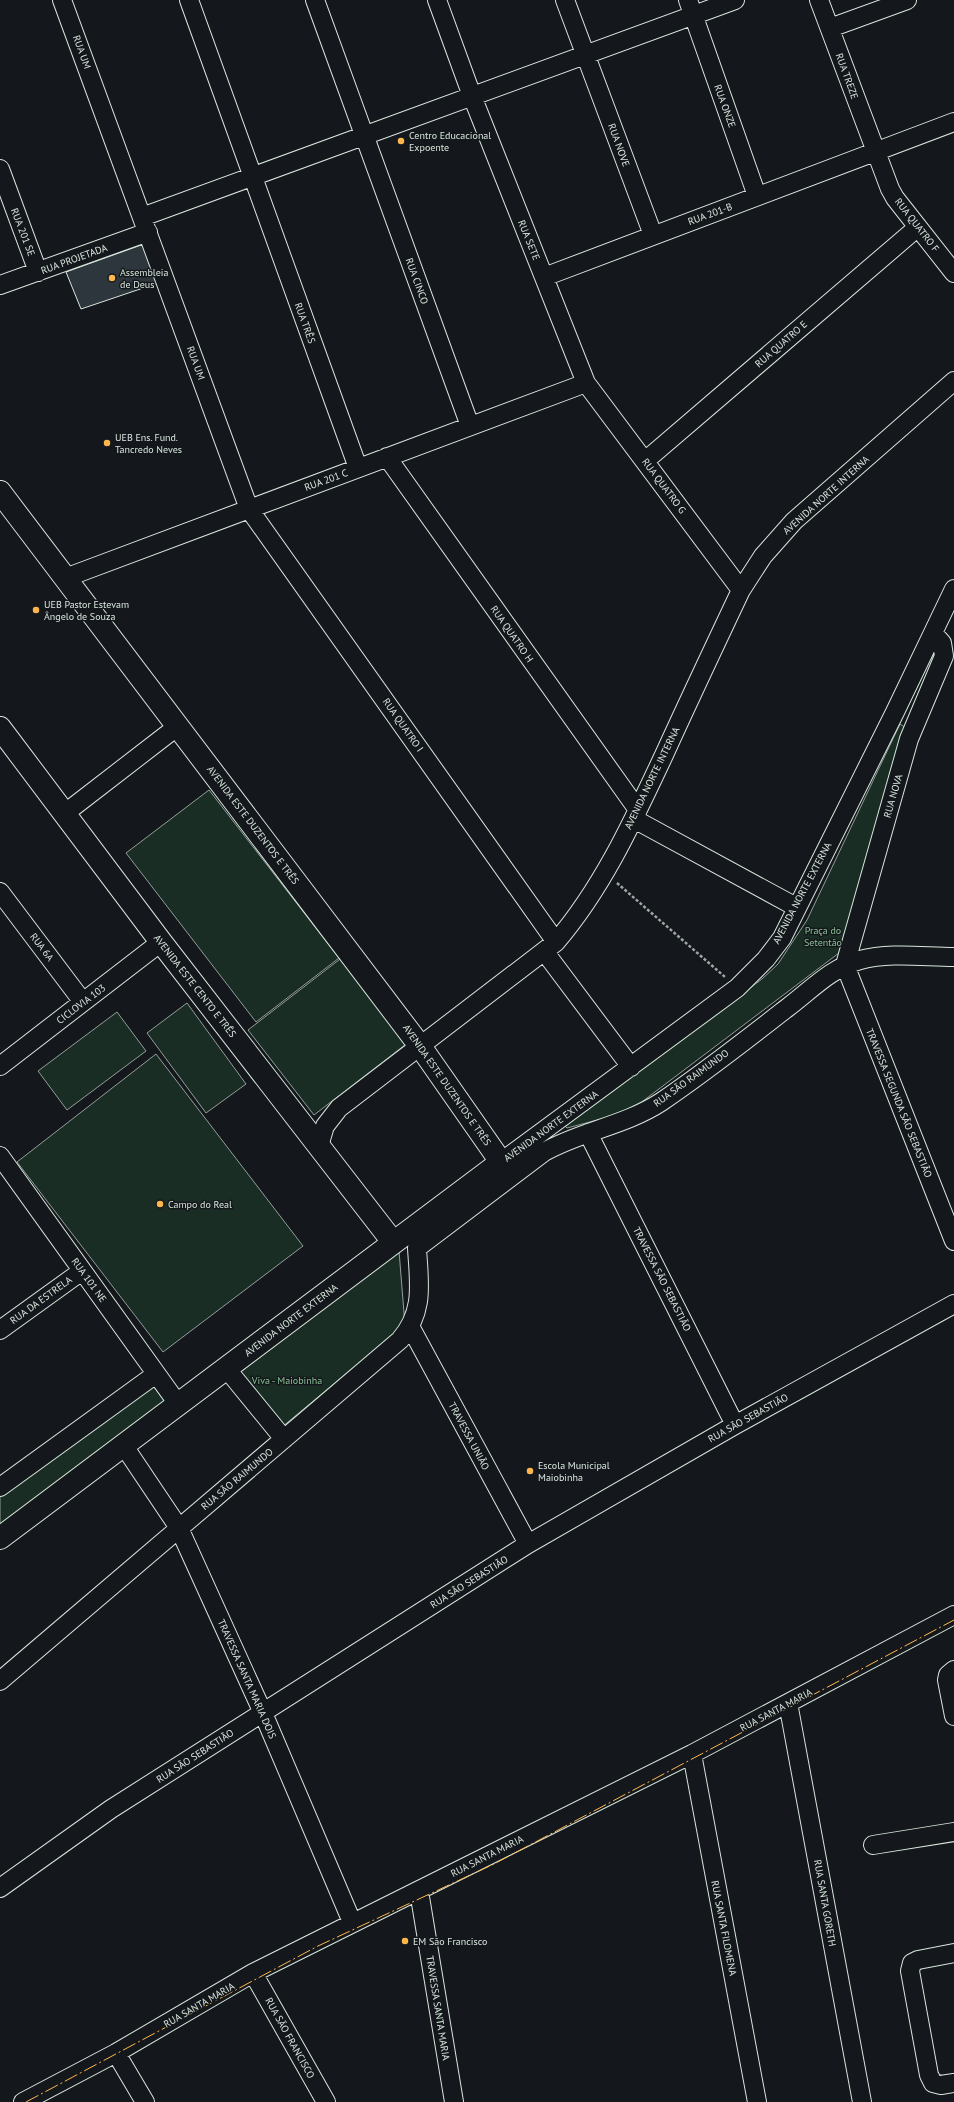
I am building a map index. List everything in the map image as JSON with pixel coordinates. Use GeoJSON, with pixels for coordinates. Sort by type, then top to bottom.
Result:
{"type":"FeatureCollection","features":[{"type":"Feature","properties":{"kind":"main road","name":"AVENIDA ESTE DUZENTOS E TRÊS"},"geometry":{"type":"LineString","coordinates":[[0,492],[420,1046],[501,1162]]}},
{"type":"Feature","properties":{"kind":"main road","name":"AVENIDA ESTE CENTO E TRÊS"},"geometry":{"type":"LineString","coordinates":[[0,728],[161,942],[319,1146],[405,1241]]}},
{"type":"Feature","properties":{"kind":"main road","name":"AVENIDA NORTE EXTERNA"},"geometry":{"type":"LineString","coordinates":[[0,1538],[226,1368],[405,1241],[501,1162]]}},
{"type":"Feature","properties":{"kind":"street","name":"RUA UM"},"geometry":{"type":"LineString","coordinates":[[62,0],[249,509]]}},
{"type":"Feature","properties":{"kind":"street","name":"RUA TRÊS"},"geometry":{"type":"LineString","coordinates":[[189,0],[358,468]]}},
{"type":"Feature","properties":{"kind":"street","name":"RUA CINCO"},"geometry":{"type":"LineString","coordinates":[[314,0],[470,426]]}},
{"type":"Feature","properties":{"kind":"street","name":"RUA SETE"},"geometry":{"type":"LineString","coordinates":[[437,0],[472,96],[586,383]]}},
{"type":"Feature","properties":{"kind":"street","name":"RUA NOVE"},"geometry":{"type":"LineString","coordinates":[[566,0],[653,235]]}},
{"type":"Feature","properties":{"kind":"street"},"geometry":{"type":"LineString","coordinates":[[145,224],[197,197],[639,35],[690,8],[735,0]]}},
{"type":"Feature","properties":{"kind":"street","name":"RUA TREZE"},"geometry":{"type":"LineString","coordinates":[[819,0],[876,152]]}},
{"type":"Feature","properties":{"kind":"street"},"geometry":{"type":"LineString","coordinates":[[830,28],[907,0]]}},
{"type":"Feature","properties":{"kind":"street","name":"RUA ONZE"},"geometry":{"type":"LineString","coordinates":[[690,8],[757,196]]}},
{"type":"Feature","properties":{"kind":"street","name":"RUA 201-B"},"geometry":{"type":"LineString","coordinates":[[544,277],[954,122]]}},
{"type":"Feature","properties":{"kind":"street","name":"RUA QUATRO F"},"geometry":{"type":"LineString","coordinates":[[876,152],[895,198],[954,273]]}},
{"type":"Feature","properties":{"kind":"street","name":"RUA 201 SE"},"geometry":{"type":"LineString","coordinates":[[0,169],[38,272]]}},
{"type":"Feature","properties":{"kind":"street","name":"RUA PROJETADA"},"geometry":{"type":"LineString","coordinates":[[0,285],[38,272],[145,224]]}},
{"type":"Feature","properties":{"kind":"street","name":"RUA QUATRO E"},"geometry":{"type":"LineString","coordinates":[[645,461],[918,227]]}},
{"type":"Feature","properties":{"kind":"street","name":"RUA 201 C"},"geometry":{"type":"LineString","coordinates":[[65,578],[586,383]]}},
{"type":"Feature","properties":{"kind":"street","name":"RUA QUATRO G"},"geometry":{"type":"LineString","coordinates":[[586,383],[741,590]]}},
{"type":"Feature","properties":{"kind":"street","name":"AVENIDA NORTE INTERNA"},"geometry":{"type":"LineString","coordinates":[[319,1146],[325,1126],[339,1108],[550,946],[576,919],[636,815],[741,590],[763,556],[794,521],[952,386]]}},
{"type":"Feature","properties":{"kind":"street","name":"RUA QUATRO H"},"geometry":{"type":"LineString","coordinates":[[387,457],[636,815]]}},
{"type":"Feature","properties":{"kind":"street","name":"RUA QUATRO I"},"geometry":{"type":"LineString","coordinates":[[249,509],[550,946],[631,1067]]}},
{"type":"Feature","properties":{"kind":"street","name":"AVENIDA NORTE EXTERNA"},"geometry":{"type":"LineString","coordinates":[[501,1162],[737,988],[761,964],[778,943],[954,590]]}},
{"type":"Feature","properties":{"kind":"street","name":"RUA NOVA"},"geometry":{"type":"LineString","coordinates":[[845,965],[910,739],[944,656],[942,644],[933,633]]}},
{"type":"Feature","properties":{"kind":"street"},"geometry":{"type":"LineString","coordinates":[[64,814],[178,726]]}},
{"type":"Feature","properties":{"kind":"street"},"geometry":{"type":"LineString","coordinates":[[636,815],[796,907]]}},
{"type":"Feature","properties":{"kind":"street","name":"RUA 6A"},"geometry":{"type":"LineString","coordinates":[[0,892],[83,1002]]}},
{"type":"Feature","properties":{"kind":"street","name":"CICLOVIA 103"},"geometry":{"type":"LineString","coordinates":[[0,1066],[161,942]]}},
{"type":"Feature","properties":{"kind":"street","name":"RUA SÃO RAIMUNDO"},"geometry":{"type":"LineString","coordinates":[[0,1681],[400,1340],[411,1328],[419,1297],[405,1241],[556,1145],[632,1117],[661,1102],[789,1007],[825,977],[845,965],[860,960],[885,956],[954,957]]}},
{"type":"Feature","properties":{"kind":"street","name":"TRAVESSA SEGUNDA SÃO SEBASTIÃO"},"geometry":{"type":"LineString","coordinates":[[845,965],[954,1241]]}},
{"type":"Feature","properties":{"kind":"street","name":"TRAVESSA SÃO SEBASTIÃO"},"geometry":{"type":"LineString","coordinates":[[588,1133],[735,1425]]}},
{"type":"Feature","properties":{"kind":"street","name":"RUA 101 NE"},"geometry":{"type":"LineString","coordinates":[[1,1161],[178,1404]]}},
{"type":"Feature","properties":{"kind":"street","name":"RUA DA ESTRELA"},"geometry":{"type":"LineString","coordinates":[[0,1330],[82,1271]]}},
{"type":"Feature","properties":{"kind":"street","name":"RUA SÃO SEBASTIÃO"},"geometry":{"type":"LineString","coordinates":[[0,1888],[111,1809],[528,1544],[735,1425],[954,1304]]}},
{"type":"Feature","properties":{"kind":"street","name":"TRAVESSA UNIÃO"},"geometry":{"type":"LineString","coordinates":[[411,1328],[528,1544]]}},
{"type":"Feature","properties":{"kind":"street"},"geometry":{"type":"LineString","coordinates":[[226,1368],[284,1439]]}},
{"type":"Feature","properties":{"kind":"street"},"geometry":{"type":"LineString","coordinates":[[0,1487],[156,1374]]}},
{"type":"Feature","properties":{"kind":"street","name":"TRAVESSA SANTA MARIA DOIS"},"geometry":{"type":"LineString","coordinates":[[124,1446],[179,1528],[263,1713],[352,1922]]}},
{"type":"Feature","properties":{"kind":"street","name":"RUA SANTA MARIA"},"geometry":{"type":"LineString","coordinates":[[23,2102],[116,2053],[253,1973],[352,1922],[419,1891],[692,1754],[954,1615]]}},
{"type":"Feature","properties":{"kind":"street"},"geometry":{"type":"LineString","coordinates":[[954,1670],[948,1675],[947,1680],[954,1716]]}},
{"type":"Feature","properties":{"kind":"street","name":"RUA SANTA GORETH"},"geometry":{"type":"LineString","coordinates":[[788,1703],[862,2102]]}},
{"type":"Feature","properties":{"kind":"street","name":"RUA SANTA FILOMENA"},"geometry":{"type":"LineString","coordinates":[[692,1754],[757,2102]]}},
{"type":"Feature","properties":{"kind":"street"},"geometry":{"type":"LineString","coordinates":[[873,1845],[954,1832]]}},
{"type":"Feature","properties":{"kind":"street","name":"TRAVESSA SANTA MARIA"},"geometry":{"type":"LineString","coordinates":[[419,1891],[454,2102]]}},
{"type":"Feature","properties":{"kind":"street"},"geometry":{"type":"LineString","coordinates":[[954,1953],[918,1960],[912,1963],[910,1971],[929,2075],[933,2083],[942,2085],[954,2083]]}},
{"type":"Feature","properties":{"kind":"street","name":"RUA SÃO FRANCISCO"},"geometry":{"type":"LineString","coordinates":[[253,1973],[326,2102]]}},
{"type":"Feature","properties":{"kind":"street"},"geometry":{"type":"LineString","coordinates":[[116,2053],[145,2102]]}},
{"type":"Feature","properties":{"kind":"path"},"geometry":{"type":"LineString","coordinates":[[604,872],[737,988]]}},
{"type":"Feature","properties":{"kind":"green space","name":"Praça do Setentão"},"geometry":{"type":"Polygon","coordinates":[[[900,724],[906,728],[839,953],[639,1104],[620,1114],[567,1128],[565,1126],[762,979],[778,964],[807,920],[900,724]]]}},
{"type":"Feature","properties":{"kind":"green space"},"geometry":{"type":"Polygon","coordinates":[[[209,790],[339,958],[256,1022],[126,853],[209,790]]]}},
{"type":"Feature","properties":{"kind":"green space"},"geometry":{"type":"Polygon","coordinates":[[[344,956],[410,1041],[314,1115],[248,1030],[344,956]]]}},
{"type":"Feature","properties":{"kind":"green space"},"geometry":{"type":"Polygon","coordinates":[[[187,1003],[246,1084],[206,1113],[147,1033],[187,1003]]]}},
{"type":"Feature","properties":{"kind":"green space"},"geometry":{"type":"Polygon","coordinates":[[[117,1012],[146,1051],[67,1110],[38,1071],[117,1012]]]}},
{"type":"Feature","properties":{"kind":"green space","name":"Campo do Real"},"geometry":{"type":"Polygon","coordinates":[[[156,1054],[303,1246],[163,1352],[17,1162],[156,1054]]]}},
{"type":"Feature","properties":{"kind":"green space","name":"Viva - Maiobinha"},"geometry":{"type":"Polygon","coordinates":[[[399,1251],[405,1325],[282,1427],[238,1374],[399,1251]]]}},
{"type":"Feature","properties":{"kind":"green space"},"geometry":{"type":"Polygon","coordinates":[[[151,1383],[165,1402],[0,1526],[0,1494],[151,1383]]]}},
{"type":"Feature","properties":{"kind":"building","name":"Assembleia de Deus"},"geometry":{"type":"Polygon","coordinates":[[[144,244],[158,283],[81,309],[66,272],[144,244]]]}},
{"type":"Feature","properties":{"kind":"power"},"geometry":{"type":"LineString","coordinates":[[26,2102],[318,1946],[494,1864],[954,1620]]}},
{"type":"Feature","properties":{"kind":"place","name":"Centro Educacional Expoente"},"geometry":{"type":"Point","coordinates":[401,141]}},
{"type":"Feature","properties":{"kind":"place","name":"Assembleia de Deus"},"geometry":{"type":"Point","coordinates":[112,278]}},
{"type":"Feature","properties":{"kind":"place","name":"UEB Ens. Fund. Tancredo Neves"},"geometry":{"type":"Point","coordinates":[107,443]}},
{"type":"Feature","properties":{"kind":"place","name":"UEB Pastor Estevam Ângelo de Souza"},"geometry":{"type":"Point","coordinates":[36,610]}},
{"type":"Feature","properties":{"kind":"place","name":"Campo do Real"},"geometry":{"type":"Point","coordinates":[160,1204]}},
{"type":"Feature","properties":{"kind":"place","name":"Escola Municipal Maiobinha"},"geometry":{"type":"Point","coordinates":[530,1471]}},
{"type":"Feature","properties":{"kind":"place","name":"EM São Francisco"},"geometry":{"type":"Point","coordinates":[405,1941]}}]}
